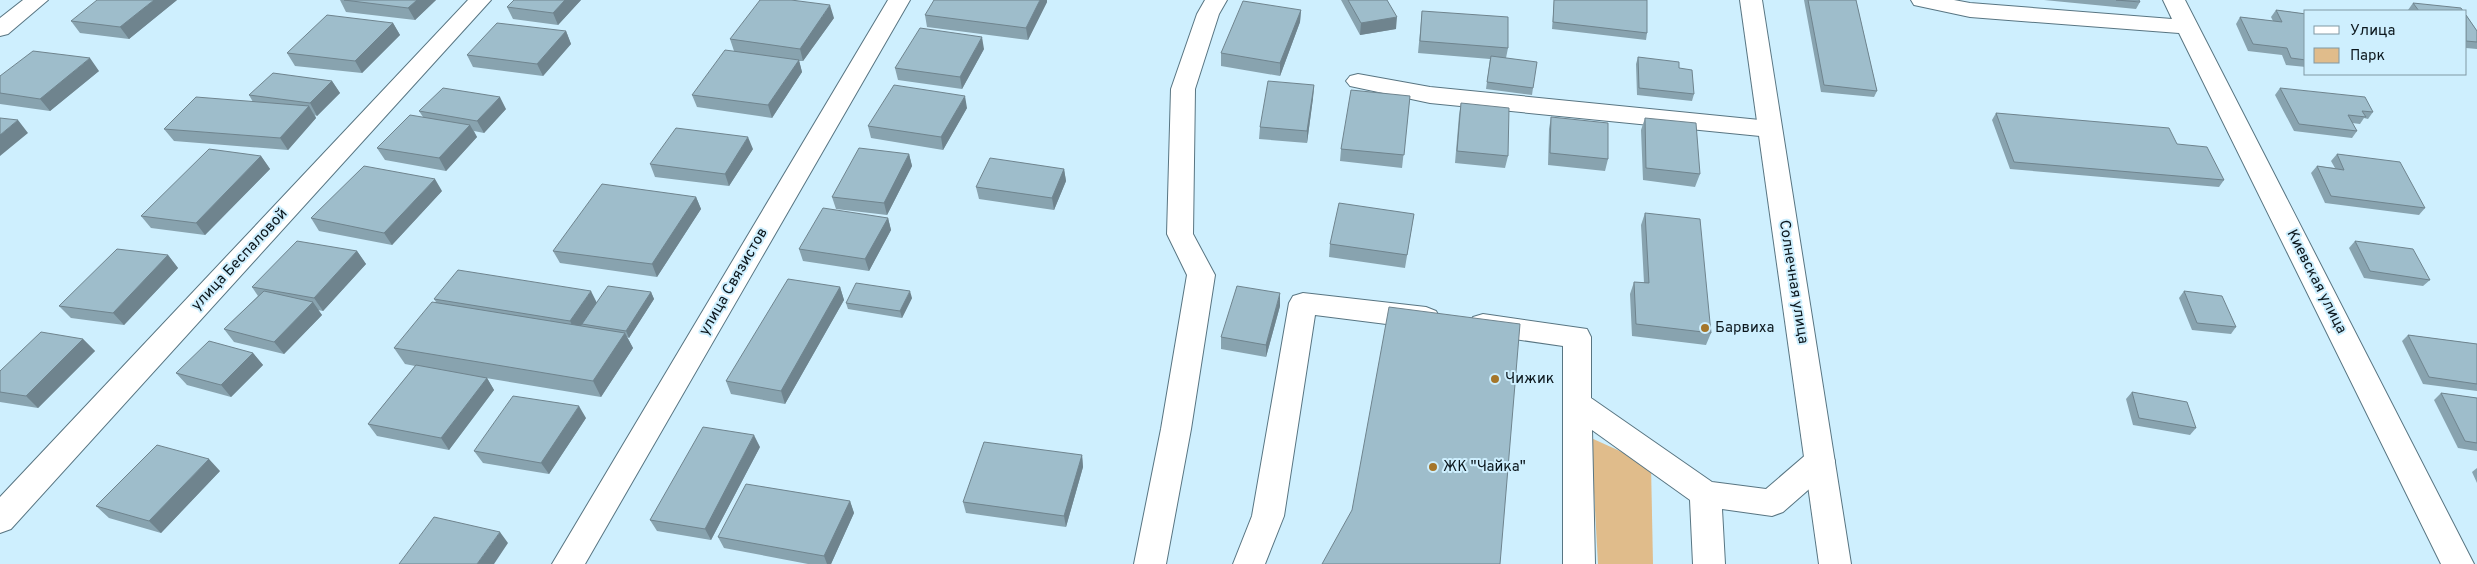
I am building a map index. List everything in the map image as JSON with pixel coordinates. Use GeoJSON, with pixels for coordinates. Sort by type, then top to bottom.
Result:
{"type":"FeatureCollection","features":[{"type":"Feature","properties":{"kind":"street"},"geometry":{"type":"LineString","coordinates":[[0,28],[37,0]]}},
{"type":"Feature","properties":{"kind":"street","name":"улица Беспаловой"},"geometry":{"type":"LineString","coordinates":[[0,519],[480,0]]}},
{"type":"Feature","properties":{"kind":"street","name":"улица Связистов"},"geometry":{"type":"LineString","coordinates":[[568,564],[899,0]]}},
{"type":"Feature","properties":{"kind":"street"},"geometry":{"type":"LineString","coordinates":[[1150,564],[1176,429],[1201,275],[1180,234],[1183,89],[1208,14],[1216,0]]}},
{"type":"Feature","properties":{"kind":"street","name":"Солнечная улица"},"geometry":{"type":"LineString","coordinates":[[1751,0],[1835,564]]}},
{"type":"Feature","properties":{"kind":"street"},"geometry":{"type":"LineString","coordinates":[[1922,0],[1970,10],[2188,27]]}},
{"type":"Feature","properties":{"kind":"street","name":"Киевская улица"},"geometry":{"type":"LineString","coordinates":[[2174,0],[2458,564]]}},
{"type":"Feature","properties":{"kind":"street"},"geometry":{"type":"LineString","coordinates":[[1358,81],[1430,96],[1770,130]]}},
{"type":"Feature","properties":{"kind":"street"},"geometry":{"type":"LineString","coordinates":[[1250,564],[1268,516],[1303,304],[1577,337],[1576,403],[1579,564]]}},
{"type":"Feature","properties":{"kind":"street"},"geometry":{"type":"LineString","coordinates":[[1576,403],[1705,494],[1772,503],[1820,461]]}},
{"type":"Feature","properties":{"kind":"street"},"geometry":{"type":"LineString","coordinates":[[1705,494],[1708,564]]}},
{"type":"Feature","properties":{"kind":"green space"},"geometry":{"type":"Polygon","coordinates":[[[1591,438],[1651,465],[1653,564],[1598,564],[1591,438]]]}},
{"type":"Feature","properties":{"kind":"building"},"geometry":{"type":"Polygon","coordinates":[[[97,0],[154,0],[120,27],[71,21],[97,0]]]}},
{"type":"Feature","properties":{"kind":"building"},"geometry":{"type":"Polygon","coordinates":[[[344,0],[417,0],[408,8],[344,0]]]}},
{"type":"Feature","properties":{"kind":"building"},"geometry":{"type":"Polygon","coordinates":[[[514,0],[565,0],[553,13],[507,7],[514,0]]]}},
{"type":"Feature","properties":{"kind":"building"},"geometry":{"type":"Polygon","coordinates":[[[760,0],[791,0],[830,5],[800,49],[730,39],[760,0]]]}},
{"type":"Feature","properties":{"kind":"building"},"geometry":{"type":"Polygon","coordinates":[[[934,0],[1040,0],[1026,28],[925,15],[934,0]]]}},
{"type":"Feature","properties":{"kind":"building"},"geometry":{"type":"Polygon","coordinates":[[[1348,0],[1387,0],[1397,17],[1361,23],[1348,0]]]}},
{"type":"Feature","properties":{"kind":"building"},"geometry":{"type":"Polygon","coordinates":[[[1554,0],[1647,0],[1647,33],[1553,22],[1554,0]]]}},
{"type":"Feature","properties":{"kind":"building"},"geometry":{"type":"Polygon","coordinates":[[[1808,0],[1856,0],[1877,91],[1824,85],[1808,0]]]}},
{"type":"Feature","properties":{"kind":"building"},"geometry":{"type":"Polygon","coordinates":[[[2116,0],[2139,0],[2140,2],[2116,0]]]}},
{"type":"Feature","properties":{"kind":"building"},"geometry":{"type":"Polygon","coordinates":[[[1243,1],[1301,10],[1280,63],[1221,53],[1243,1]]]}},
{"type":"Feature","properties":{"kind":"building"},"geometry":{"type":"Polygon","coordinates":[[[2413,3],[2461,8],[2462,10],[2418,10],[2413,3]]]}},
{"type":"Feature","properties":{"kind":"building"},"geometry":{"type":"Polygon","coordinates":[[[2276,10],[2304,14],[2304,60],[2291,58],[2287,48],[2253,44],[2240,17],[2282,22],[2276,10]]]}},
{"type":"Feature","properties":{"kind":"building"},"geometry":{"type":"Polygon","coordinates":[[[1422,11],[1508,17],[1508,48],[1420,41],[1422,11]]]}},
{"type":"Feature","properties":{"kind":"building"},"geometry":{"type":"Polygon","coordinates":[[[327,15],[393,23],[355,61],[287,53],[327,15]]]}},
{"type":"Feature","properties":{"kind":"building"},"geometry":{"type":"Polygon","coordinates":[[[2467,16],[2477,31],[2477,42],[2467,41],[2467,16]]]}},
{"type":"Feature","properties":{"kind":"building"},"geometry":{"type":"Polygon","coordinates":[[[497,23],[566,31],[537,64],[467,55],[497,23]]]}},
{"type":"Feature","properties":{"kind":"building"},"geometry":{"type":"Polygon","coordinates":[[[920,28],[982,37],[960,77],[895,68],[920,28]]]}},
{"type":"Feature","properties":{"kind":"building"},"geometry":{"type":"Polygon","coordinates":[[[725,50],[799,60],[768,105],[692,95],[725,50]]]}},
{"type":"Feature","properties":{"kind":"building"},"geometry":{"type":"Polygon","coordinates":[[[33,51],[90,58],[40,99],[0,93],[0,76],[33,51]]]}},
{"type":"Feature","properties":{"kind":"building"},"geometry":{"type":"Polygon","coordinates":[[[1491,56],[1537,62],[1533,88],[1487,82],[1491,56]]]}},
{"type":"Feature","properties":{"kind":"building"},"geometry":{"type":"Polygon","coordinates":[[[1638,57],[1679,62],[1679,68],[1692,70],[1694,94],[1639,88],[1638,57]]]}},
{"type":"Feature","properties":{"kind":"building"},"geometry":{"type":"Polygon","coordinates":[[[273,73],[332,81],[310,103],[249,95],[273,73]]]}},
{"type":"Feature","properties":{"kind":"building"},"geometry":{"type":"Polygon","coordinates":[[[1268,81],[1314,85],[1307,131],[1260,127],[1268,81]]]}},
{"type":"Feature","properties":{"kind":"building"},"geometry":{"type":"Polygon","coordinates":[[[894,85],[965,96],[941,137],[868,126],[894,85]]]}},
{"type":"Feature","properties":{"kind":"building"},"geometry":{"type":"Polygon","coordinates":[[[443,88],[500,97],[477,121],[419,111],[443,88]]]}},
{"type":"Feature","properties":{"kind":"building"},"geometry":{"type":"Polygon","coordinates":[[[2280,88],[2365,97],[2373,112],[2362,111],[2366,117],[2348,115],[2357,131],[2299,124],[2280,88]]]}},
{"type":"Feature","properties":{"kind":"building"},"geometry":{"type":"Polygon","coordinates":[[[1351,90],[1410,96],[1404,155],[1341,149],[1351,90]]]}},
{"type":"Feature","properties":{"kind":"building"},"geometry":{"type":"Polygon","coordinates":[[[196,97],[309,106],[280,138],[164,129],[196,97]]]}},
{"type":"Feature","properties":{"kind":"building"},"geometry":{"type":"Polygon","coordinates":[[[1461,103],[1509,108],[1508,156],[1457,151],[1461,103]]]}},
{"type":"Feature","properties":{"kind":"building"},"geometry":{"type":"Polygon","coordinates":[[[1996,113],[2169,128],[2177,144],[2207,147],[2224,180],[2014,162],[1996,113]]]}},
{"type":"Feature","properties":{"kind":"building"},"geometry":{"type":"Polygon","coordinates":[[[410,115],[470,125],[439,158],[377,148],[410,115]]]}},
{"type":"Feature","properties":{"kind":"building"},"geometry":{"type":"Polygon","coordinates":[[[1551,117],[1608,123],[1608,159],[1550,153],[1551,117]]]}},
{"type":"Feature","properties":{"kind":"building"},"geometry":{"type":"Polygon","coordinates":[[[0,118],[18,120],[0,135],[0,118]]]}},
{"type":"Feature","properties":{"kind":"building"},"geometry":{"type":"Polygon","coordinates":[[[1645,118],[1696,123],[1700,174],[1646,168],[1645,118]]]}},
{"type":"Feature","properties":{"kind":"building"},"geometry":{"type":"Polygon","coordinates":[[[676,128],[748,137],[725,174],[650,164],[676,128]]]}},
{"type":"Feature","properties":{"kind":"building"},"geometry":{"type":"Polygon","coordinates":[[[859,148],[909,154],[884,203],[832,197],[859,148]]]}},
{"type":"Feature","properties":{"kind":"building"},"geometry":{"type":"Polygon","coordinates":[[[209,149],[261,156],[196,223],[141,216],[209,149]]]}},
{"type":"Feature","properties":{"kind":"building"},"geometry":{"type":"Polygon","coordinates":[[[2337,154],[2400,162],[2425,208],[2331,196],[2317,166],[2344,170],[2337,154]]]}},
{"type":"Feature","properties":{"kind":"building"},"geometry":{"type":"Polygon","coordinates":[[[990,158],[1064,169],[1052,198],[976,187],[990,158]]]}},
{"type":"Feature","properties":{"kind":"building"},"geometry":{"type":"Polygon","coordinates":[[[364,166],[435,179],[384,233],[311,218],[364,166]]]}},
{"type":"Feature","properties":{"kind":"building"},"geometry":{"type":"Polygon","coordinates":[[[602,184],[696,197],[652,264],[553,251],[602,184]]]}},
{"type":"Feature","properties":{"kind":"building"},"geometry":{"type":"Polygon","coordinates":[[[1339,203],[1414,214],[1407,255],[1330,244],[1339,203]]]}},
{"type":"Feature","properties":{"kind":"building"},"geometry":{"type":"Polygon","coordinates":[[[823,208],[888,218],[865,259],[799,249],[823,208]]]}},
{"type":"Feature","properties":{"kind":"building"},"geometry":{"type":"Polygon","coordinates":[[[1645,213],[1700,219],[1711,333],[1636,324],[1634,282],[1649,283],[1645,213]]]}},
{"type":"Feature","properties":{"kind":"building"},"geometry":{"type":"Polygon","coordinates":[[[297,241],[357,251],[314,298],[252,287],[297,241]]]}},
{"type":"Feature","properties":{"kind":"building"},"geometry":{"type":"Polygon","coordinates":[[[2355,241],[2413,249],[2430,280],[2370,271],[2355,241]]]}},
{"type":"Feature","properties":{"kind":"building"},"geometry":{"type":"Polygon","coordinates":[[[117,249],[168,255],[113,313],[59,306],[117,249]]]}},
{"type":"Feature","properties":{"kind":"building"},"geometry":{"type":"Polygon","coordinates":[[[458,270],[591,291],[570,321],[434,299],[458,270]]]}},
{"type":"Feature","properties":{"kind":"building"},"geometry":{"type":"Polygon","coordinates":[[[788,279],[840,287],[781,391],[726,381],[788,279]]]}},
{"type":"Feature","properties":{"kind":"building"},"geometry":{"type":"Polygon","coordinates":[[[856,283],[910,291],[900,311],[846,303],[856,283]]]}},
{"type":"Feature","properties":{"kind":"building"},"geometry":{"type":"Polygon","coordinates":[[[608,286],[651,292],[626,331],[582,324],[608,286]]]}},
{"type":"Feature","properties":{"kind":"building"},"geometry":{"type":"Polygon","coordinates":[[[1237,286],[1280,293],[1266,345],[1221,337],[1237,286]]]}},
{"type":"Feature","properties":{"kind":"building"},"geometry":{"type":"Polygon","coordinates":[[[264,291],[313,302],[274,342],[224,329],[264,291]]]}},
{"type":"Feature","properties":{"kind":"building"},"geometry":{"type":"Polygon","coordinates":[[[2184,291],[2222,296],[2236,327],[2197,323],[2184,291]]]}},
{"type":"Feature","properties":{"kind":"building"},"geometry":{"type":"Polygon","coordinates":[[[432,302],[625,333],[593,381],[394,348],[432,302]]]}},
{"type":"Feature","properties":{"kind":"building","name":"ЖК \"Чайка\""},"geometry":{"type":"Polygon","coordinates":[[[1389,307],[1520,324],[1500,564],[1322,564],[1352,510],[1389,307]]]}},
{"type":"Feature","properties":{"kind":"building"},"geometry":{"type":"Polygon","coordinates":[[[41,332],[83,339],[26,396],[0,392],[0,371],[41,332]]]}},
{"type":"Feature","properties":{"kind":"building"},"geometry":{"type":"Polygon","coordinates":[[[2408,335],[2477,344],[2477,384],[2429,377],[2408,335]]]}},
{"type":"Feature","properties":{"kind":"building"},"geometry":{"type":"Polygon","coordinates":[[[209,341],[253,353],[221,385],[176,373],[209,341]]]}},
{"type":"Feature","properties":{"kind":"building"},"geometry":{"type":"Polygon","coordinates":[[[416,365],[487,378],[441,438],[368,424],[416,365]]]}},
{"type":"Feature","properties":{"kind":"building"},"geometry":{"type":"Polygon","coordinates":[[[2132,392],[2187,402],[2196,428],[2139,418],[2132,392]]]}},
{"type":"Feature","properties":{"kind":"building"},"geometry":{"type":"Polygon","coordinates":[[[2441,393],[2477,398],[2477,443],[2465,441],[2441,393]]]}},
{"type":"Feature","properties":{"kind":"building"},"geometry":{"type":"Polygon","coordinates":[[[513,396],[579,406],[541,463],[474,451],[513,396]]]}},
{"type":"Feature","properties":{"kind":"building"},"geometry":{"type":"Polygon","coordinates":[[[703,427],[754,435],[705,529],[650,520],[703,427]]]}},
{"type":"Feature","properties":{"kind":"building"},"geometry":{"type":"Polygon","coordinates":[[[984,442],[1082,455],[1064,516],[963,502],[984,442]]]}},
{"type":"Feature","properties":{"kind":"building"},"geometry":{"type":"Polygon","coordinates":[[[157,445],[209,459],[149,521],[96,506],[157,445]]]}},
{"type":"Feature","properties":{"kind":"building"},"geometry":{"type":"Polygon","coordinates":[[[746,484],[850,501],[824,556],[718,537],[746,484]]]}},
{"type":"Feature","properties":{"kind":"building"},"geometry":{"type":"Polygon","coordinates":[[[434,517],[500,532],[477,564],[399,564],[434,517]]]}},
{"type":"Feature","properties":{"kind":"place","name":"Барвиха"},"geometry":{"type":"Point","coordinates":[1705,328]}},
{"type":"Feature","properties":{"kind":"place","name":"Чижик"},"geometry":{"type":"Point","coordinates":[1495,379]}},
{"type":"Feature","properties":{"kind":"place","name":"ЖК \"Чайка\""},"geometry":{"type":"Point","coordinates":[1433,467]}}]}
